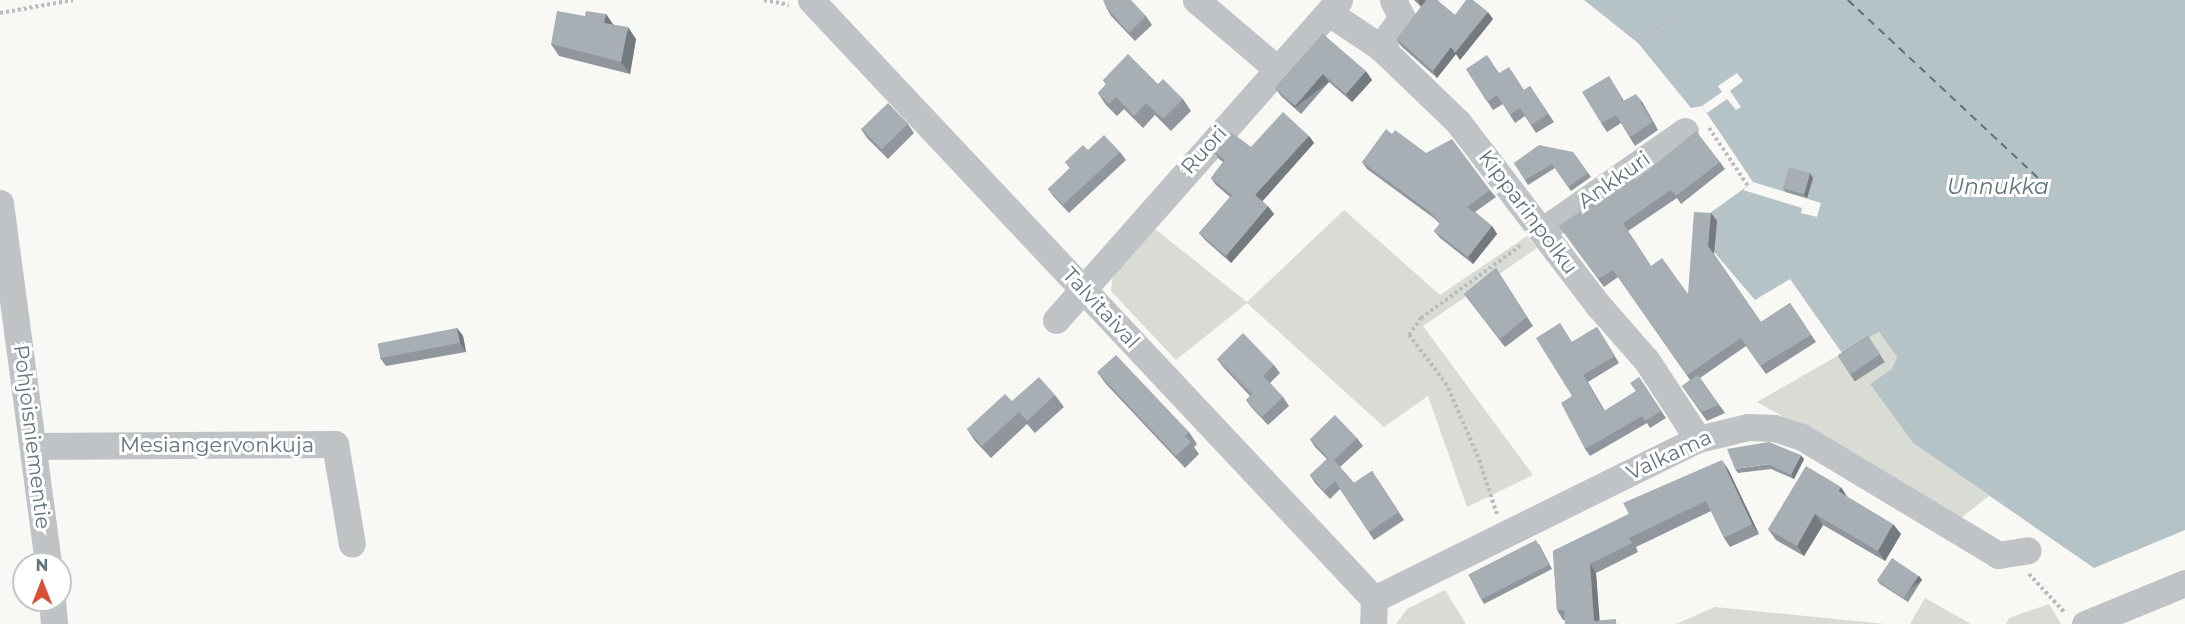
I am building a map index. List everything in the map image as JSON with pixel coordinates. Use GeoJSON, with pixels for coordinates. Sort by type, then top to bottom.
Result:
{"type":"FeatureCollection","features":[{"type":"Feature","properties":{"kind":"street","name":"Talvitaival"},"geometry":{"type":"LineString","coordinates":[[811,0],[1083,289],[1373,611]]}},
{"type":"Feature","properties":{"kind":"street"},"geometry":{"type":"LineString","coordinates":[[1196,0],[1277,69]]}},
{"type":"Feature","properties":{"kind":"street"},"geometry":{"type":"LineString","coordinates":[[1380,47],[1402,18],[1393,0]]}},
{"type":"Feature","properties":{"kind":"street","name":"Ruori"},"geometry":{"type":"LineString","coordinates":[[1056,320],[1334,6]]}},
{"type":"Feature","properties":{"kind":"street","name":"Kipparinpolku"},"geometry":{"type":"LineString","coordinates":[[1334,6],[1458,122],[1543,230],[1598,305],[1647,361],[1698,439]]}},
{"type":"Feature","properties":{"kind":"street","name":"Ankkuri"},"geometry":{"type":"LineString","coordinates":[[1543,230],[1696,127]]}},
{"type":"Feature","properties":{"kind":"street","name":"Pohjoisniementie"},"geometry":{"type":"LineString","coordinates":[[0,203],[47,552]]}},
{"type":"Feature","properties":{"kind":"street","name":"Valkama"},"geometry":{"type":"LineString","coordinates":[[1373,611],[1503,534],[1698,439],[1748,427],[1774,428],[1802,437],[1998,555]]}},
{"type":"Feature","properties":{"kind":"street","name":"Mesiangervonkuja"},"geometry":{"type":"LineString","coordinates":[[34,446],[335,444],[352,544]]}},
{"type":"Feature","properties":{"kind":"street"},"geometry":{"type":"LineString","coordinates":[[1998,555],[2028,550]]}},
{"type":"Feature","properties":{"kind":"street"},"geometry":{"type":"LineString","coordinates":[[2075,619],[2185,583]]}},
{"type":"Feature","properties":{"kind":"path"},"geometry":{"type":"LineString","coordinates":[[0,14],[73,0]]}},
{"type":"Feature","properties":{"kind":"path"},"geometry":{"type":"LineString","coordinates":[[1638,43],[1674,16]]}},
{"type":"Feature","properties":{"kind":"path"},"geometry":{"type":"LineString","coordinates":[[1696,127],[1748,186]]}},
{"type":"Feature","properties":{"kind":"path"},"geometry":{"type":"LineString","coordinates":[[1503,534],[1478,457],[1447,385],[1409,335],[1421,318],[1543,230]]}},
{"type":"Feature","properties":{"kind":"path"},"geometry":{"type":"LineString","coordinates":[[1998,555],[2024,570],[2075,619]]}},
{"type":"Feature","properties":{"kind":"shaded area"},"geometry":{"type":"Polygon","coordinates":[[[1344,210],[1440,295],[1527,236],[1537,248],[1423,326],[1533,475],[1467,507],[1428,396],[1384,427],[1247,303],[1176,360],[1111,291],[1113,273],[1150,225],[1247,302],[1344,210]]]}},
{"type":"Feature","properties":{"kind":"shaded area"},"geometry":{"type":"Polygon","coordinates":[[[1879,332],[1897,357],[1893,369],[1870,384],[1913,443],[1989,496],[1961,518],[1757,402],[1879,332]]]}},
{"type":"Feature","properties":{"kind":"shaded area"},"geometry":{"type":"Polygon","coordinates":[[[1445,590],[1466,624],[1396,624],[1407,609],[1445,590]]]}},
{"type":"Feature","properties":{"kind":"shaded area"},"geometry":{"type":"Polygon","coordinates":[[[1925,598],[1971,624],[1910,624],[1925,598]]]}},
{"type":"Feature","properties":{"kind":"shaded area"},"geometry":{"type":"Polygon","coordinates":[[[2049,604],[2061,624],[2006,624],[2009,618],[2049,604]]]}},
{"type":"Feature","properties":{"kind":"shaded area"},"geometry":{"type":"Polygon","coordinates":[[[1715,607],[1886,624],[1676,624],[1715,607]]]}},
{"type":"Feature","properties":{"kind":"water","name":"Unnukka"},"geometry":{"type":"Polygon","coordinates":[[[1584,0],[2185,0],[2185,530],[2094,568],[1913,443],[1870,384],[1892,369],[1897,357],[1879,332],[1842,353],[1790,279],[1755,300],[1692,226],[1753,182],[1702,106],[1691,108],[1638,43],[1584,0]]]}},
{"type":"Feature","properties":{"kind":"pier"},"geometry":{"type":"Polygon","coordinates":[[[1737,73],[1743,81],[1730,91],[1741,107],[1736,110],[1727,99],[1707,113],[1702,106],[1722,92],[1718,86],[1737,73]]]}},
{"type":"Feature","properties":{"kind":"pier"},"geometry":{"type":"Polygon","coordinates":[[[1753,182],[1821,203],[1817,217],[1801,213],[1802,208],[1743,190],[1753,182]]]}},
{"type":"Feature","properties":{"kind":"building"},"geometry":{"type":"Polygon","coordinates":[[[1103,0],[1131,0],[1146,16],[1129,33],[1106,7],[1103,0]]]}},
{"type":"Feature","properties":{"kind":"building"},"geometry":{"type":"Polygon","coordinates":[[[1426,0],[1437,0],[1455,15],[1466,0],[1473,0],[1488,12],[1455,53],[1451,47],[1433,71],[1397,39],[1426,0]]]}},
{"type":"Feature","properties":{"kind":"building"},"geometry":{"type":"Polygon","coordinates":[[[557,11],[585,16],[586,11],[606,14],[604,23],[628,27],[621,62],[551,44],[557,11]]]}},
{"type":"Feature","properties":{"kind":"building"},"geometry":{"type":"Polygon","coordinates":[[[1323,34],[1366,71],[1346,94],[1323,74],[1295,106],[1275,88],[1323,34]]]}},
{"type":"Feature","properties":{"kind":"building"},"geometry":{"type":"Polygon","coordinates":[[[1128,54],[1158,84],[1163,79],[1183,99],[1163,119],[1146,103],[1134,116],[1116,97],[1109,104],[1098,93],[1106,84],[1103,80],[1128,54]]]}},
{"type":"Feature","properties":{"kind":"building"},"geometry":{"type":"Polygon","coordinates":[[[1487,55],[1499,73],[1509,67],[1524,90],[1530,86],[1548,114],[1531,125],[1520,108],[1510,115],[1497,95],[1487,102],[1466,69],[1487,55]]]}},
{"type":"Feature","properties":{"kind":"building"},"geometry":{"type":"Polygon","coordinates":[[[1609,76],[1623,101],[1636,94],[1653,122],[1630,137],[1616,115],[1601,123],[1582,92],[1609,76]]]}},
{"type":"Feature","properties":{"kind":"building"},"geometry":{"type":"Polygon","coordinates":[[[888,103],[908,124],[882,150],[861,129],[888,103]]]}},
{"type":"Feature","properties":{"kind":"building"},"geometry":{"type":"Polygon","coordinates":[[[1283,112],[1309,136],[1255,195],[1268,206],[1226,256],[1199,233],[1232,195],[1211,178],[1225,160],[1214,152],[1231,132],[1251,147],[1283,112]]]}},
{"type":"Feature","properties":{"kind":"building"},"geometry":{"type":"Polygon","coordinates":[[[1386,129],[1392,134],[1395,130],[1426,153],[1452,139],[1490,190],[1467,207],[1492,226],[1468,257],[1434,231],[1440,223],[1430,212],[1362,162],[1386,129]]]}},
{"type":"Feature","properties":{"kind":"building"},"geometry":{"type":"Polygon","coordinates":[[[1696,131],[1720,162],[1676,196],[1671,190],[1623,223],[1651,266],[1662,258],[1688,294],[1694,212],[1711,213],[1708,246],[1761,322],[1790,303],[1811,335],[1760,366],[1741,338],[1687,375],[1613,270],[1598,279],[1559,226],[1633,175],[1636,180],[1696,131]]]}},
{"type":"Feature","properties":{"kind":"building"},"geometry":{"type":"Polygon","coordinates":[[[1104,135],[1120,152],[1063,205],[1048,189],[1071,167],[1065,162],[1083,145],[1088,150],[1104,135]]]}},
{"type":"Feature","properties":{"kind":"building"},"geometry":{"type":"Polygon","coordinates":[[[1539,145],[1573,152],[1588,173],[1568,187],[1552,164],[1525,180],[1514,163],[1539,145]]]}},
{"type":"Feature","properties":{"kind":"building"},"geometry":{"type":"Polygon","coordinates":[[[1789,167],[1810,173],[1804,194],[1783,188],[1789,167]]]}},
{"type":"Feature","properties":{"kind":"building"},"geometry":{"type":"Polygon","coordinates":[[[1496,268],[1527,317],[1500,339],[1464,294],[1496,268]]]}},
{"type":"Feature","properties":{"kind":"building"},"geometry":{"type":"Polygon","coordinates":[[[1560,323],[1572,342],[1597,327],[1615,356],[1583,375],[1604,411],[1636,391],[1630,383],[1639,377],[1661,411],[1645,421],[1642,416],[1585,449],[1561,403],[1572,396],[1536,338],[1560,323]]]}},
{"type":"Feature","properties":{"kind":"building"},"geometry":{"type":"Polygon","coordinates":[[[457,328],[460,343],[380,358],[377,343],[457,328]]]}},
{"type":"Feature","properties":{"kind":"building"},"geometry":{"type":"Polygon","coordinates":[[[1243,333],[1274,365],[1263,376],[1283,397],[1262,417],[1246,400],[1252,394],[1217,359],[1243,333]]]}},
{"type":"Feature","properties":{"kind":"building"},"geometry":{"type":"Polygon","coordinates":[[[1868,336],[1880,354],[1850,374],[1838,356],[1868,336]]]}},
{"type":"Feature","properties":{"kind":"building"},"geometry":{"type":"Polygon","coordinates":[[[1116,355],[1189,432],[1185,436],[1191,442],[1176,456],[1097,372],[1116,355]]]}},
{"type":"Feature","properties":{"kind":"building"},"geometry":{"type":"Polygon","coordinates":[[[1698,375],[1719,405],[1702,412],[1682,386],[1698,375]]]}},
{"type":"Feature","properties":{"kind":"building"},"geometry":{"type":"Polygon","coordinates":[[[1039,377],[1055,395],[1027,421],[1019,412],[982,446],[967,429],[1005,394],[1012,401],[1039,377]]]}},
{"type":"Feature","properties":{"kind":"building"},"geometry":{"type":"Polygon","coordinates":[[[1335,415],[1357,438],[1334,460],[1354,483],[1372,471],[1399,512],[1369,532],[1335,481],[1324,491],[1310,475],[1328,458],[1310,439],[1335,415]]]}},
{"type":"Feature","properties":{"kind":"building"},"geometry":{"type":"Polygon","coordinates":[[[1769,442],[1801,455],[1791,475],[1768,464],[1735,469],[1727,449],[1769,442]]]}},
{"type":"Feature","properties":{"kind":"building"},"geometry":{"type":"Polygon","coordinates":[[[1722,460],[1752,524],[1724,538],[1706,501],[1629,538],[1632,543],[1590,564],[1594,621],[1616,619],[1616,624],[1565,624],[1564,610],[1557,610],[1553,551],[1629,514],[1623,503],[1722,460]]]}},
{"type":"Feature","properties":{"kind":"building"},"geometry":{"type":"Polygon","coordinates":[[[1806,466],[1841,487],[1838,491],[1893,524],[1878,551],[1815,514],[1797,546],[1768,529],[1806,466]]]}},
{"type":"Feature","properties":{"kind":"building"},"geometry":{"type":"Polygon","coordinates":[[[1536,540],[1549,565],[1481,599],[1468,575],[1536,540]]]}},
{"type":"Feature","properties":{"kind":"building"},"geometry":{"type":"Polygon","coordinates":[[[1892,558],[1919,576],[1903,598],[1877,580],[1892,558]]]}},
{"type":"Feature","properties":{"kind":"ferry route"},"geometry":{"type":"LineString","coordinates":[[1848,0],[2050,189]]}}]}
